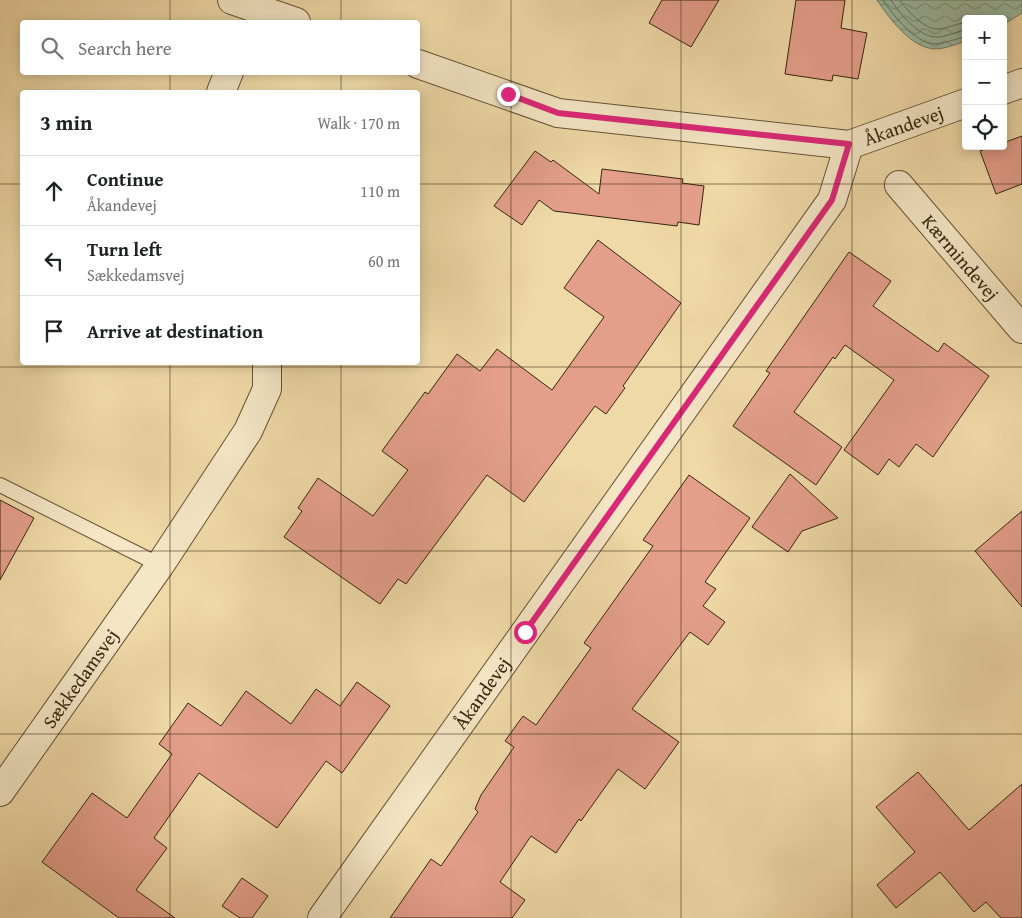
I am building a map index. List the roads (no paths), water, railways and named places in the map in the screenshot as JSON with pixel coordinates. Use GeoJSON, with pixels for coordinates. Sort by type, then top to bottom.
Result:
{"type":"FeatureCollection","features":[{"type":"Feature","properties":{"kind":"street"},"geometry":{"type":"LineString","coordinates":[[243,10],[287,20]]}},
{"type":"Feature","properties":{"kind":"street"},"geometry":{"type":"LineString","coordinates":[[420,65],[558,113],[849,144]]}},
{"type":"Feature","properties":{"kind":"street"},"geometry":{"type":"LineString","coordinates":[[223,90],[227,75]]}},
{"type":"Feature","properties":{"kind":"street"},"geometry":{"type":"LineString","coordinates":[[1007,89],[1022,83]]}},
{"type":"Feature","properties":{"kind":"street","name":"Åkandevej"},"geometry":{"type":"LineString","coordinates":[[322,918],[832,200],[849,144],[962,104]]}},
{"type":"Feature","properties":{"kind":"street","name":"Kærmindevej"},"geometry":{"type":"LineString","coordinates":[[899,186],[1022,329]]}},
{"type":"Feature","properties":{"kind":"street","name":"Sækkedamsvej"},"geometry":{"type":"LineString","coordinates":[[0,792],[160,566],[248,432],[266,389],[267,365]]}},
{"type":"Feature","properties":{"kind":"lane"},"geometry":{"type":"LineString","coordinates":[[0,485],[160,566]]}},
{"type":"Feature","properties":{"kind":"water"},"geometry":{"type":"Polygon","coordinates":[[[877,0],[1022,0],[1022,13],[1007,22],[1007,15],[962,15],[962,42],[935,49],[926,47],[909,38],[877,0]]]}}]}
